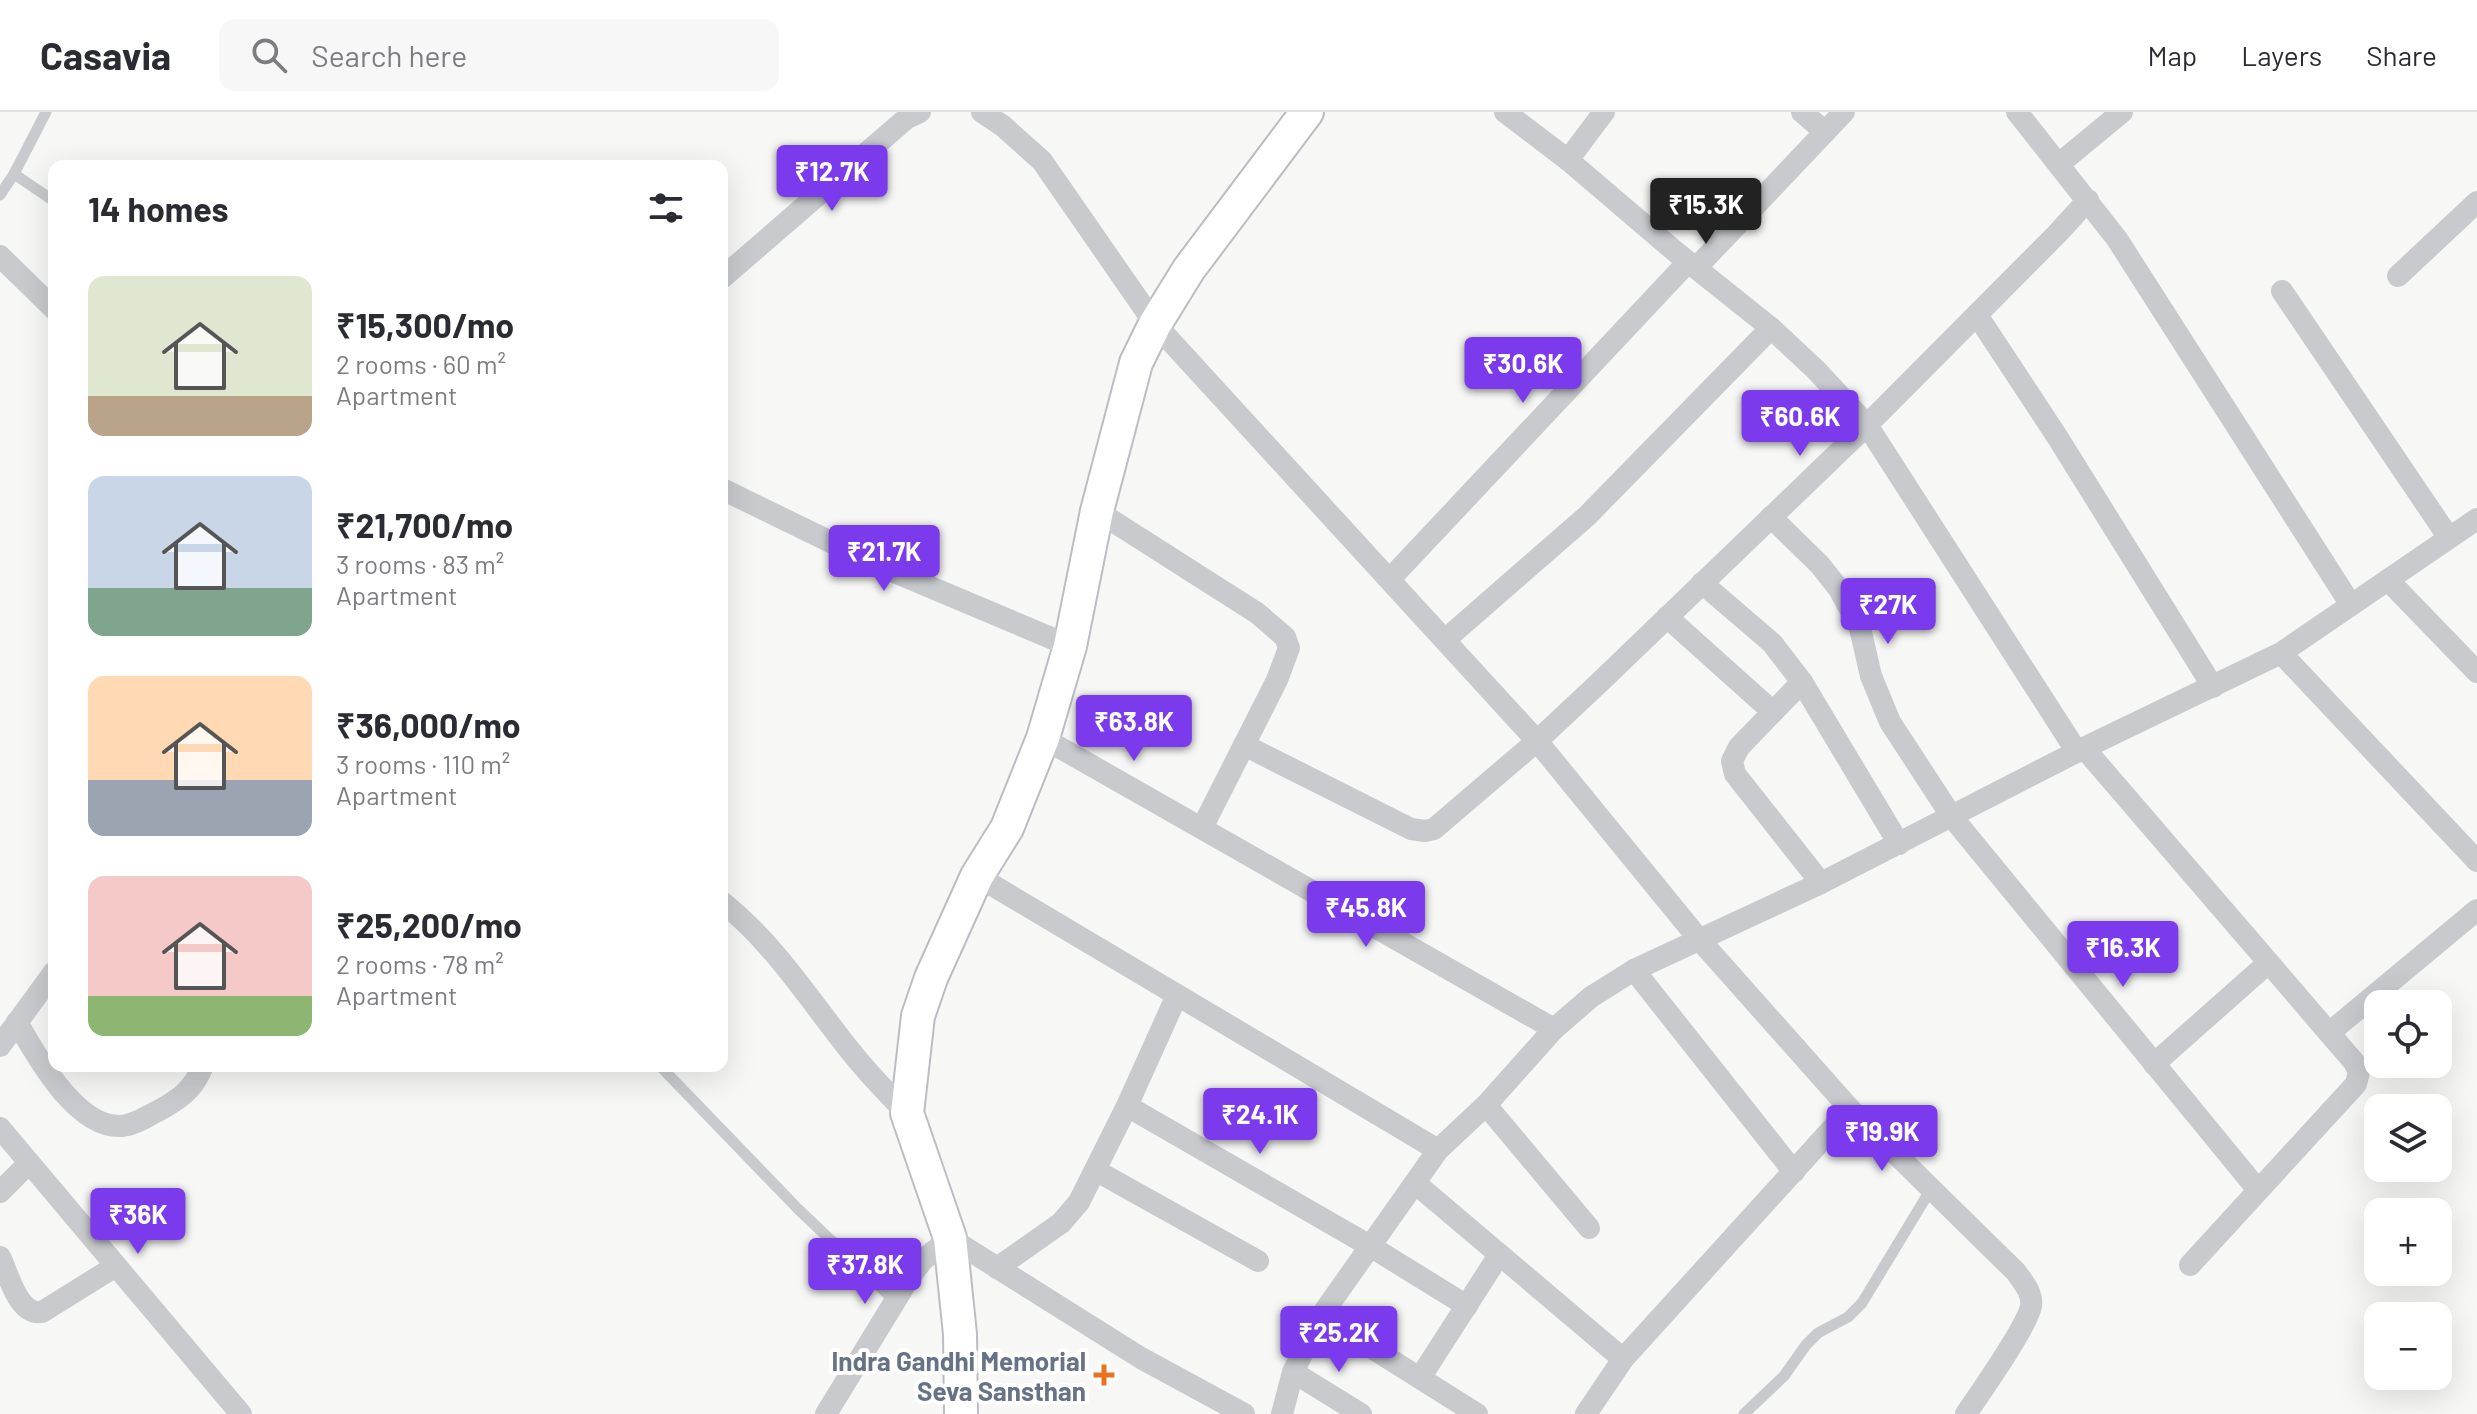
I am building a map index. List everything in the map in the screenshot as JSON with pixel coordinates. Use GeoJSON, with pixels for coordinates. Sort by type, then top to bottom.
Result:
{"type":"FeatureCollection","features":[{"type":"Feature","properties":{"kind":"street"},"geometry":{"type":"LineString","coordinates":[[728,273],[907,118],[920,112]]}},
{"type":"Feature","properties":{"kind":"street"},"geometry":{"type":"LineString","coordinates":[[982,112],[1003,126],[1042,161],[1155,324],[1537,741],[1698,938],[1850,1109],[2016,1272],[2028,1290],[2031,1306],[2019,1331],[1966,1414]]}},
{"type":"Feature","properties":{"kind":"street"},"geometry":{"type":"LineString","coordinates":[[907,1113],[918,1016],[931,978],[977,876],[1007,828],[1043,738],[1070,646],[1097,511],[1136,363],[1155,324],[1189,269],[1307,112]]}},
{"type":"Feature","properties":{"kind":"street"},"geometry":{"type":"LineString","coordinates":[[1505,112],[1568,160],[1771,328],[1816,370],[1867,425],[2081,750],[2354,1062],[2359,1072],[2356,1084],[2190,1265]]}},
{"type":"Feature","properties":{"kind":"street"},"geometry":{"type":"LineString","coordinates":[[1568,160],[1604,112]]}},
{"type":"Feature","properties":{"kind":"street"},"geometry":{"type":"LineString","coordinates":[[1802,112],[1825,132]]}},
{"type":"Feature","properties":{"kind":"street"},"geometry":{"type":"LineString","coordinates":[[1390,579],[1844,112]]}},
{"type":"Feature","properties":{"kind":"street"},"geometry":{"type":"LineString","coordinates":[[2017,112],[2117,239],[2351,605]]}},
{"type":"Feature","properties":{"kind":"street"},"geometry":{"type":"LineString","coordinates":[[2059,164],[2122,112]]}},
{"type":"Feature","properties":{"kind":"street"},"geometry":{"type":"LineString","coordinates":[[1244,745],[1411,829],[1434,829],[1537,741],[1867,425],[2088,200]]}},
{"type":"Feature","properties":{"kind":"street"},"geometry":{"type":"LineString","coordinates":[[2398,276],[2477,202]]}},
{"type":"Feature","properties":{"kind":"street"},"geometry":{"type":"LineString","coordinates":[[0,256],[48,303]]}},
{"type":"Feature","properties":{"kind":"street"},"geometry":{"type":"LineString","coordinates":[[2282,291],[2449,538]]}},
{"type":"Feature","properties":{"kind":"street"},"geometry":{"type":"LineString","coordinates":[[1977,315],[2058,438],[2213,687]]}},
{"type":"Feature","properties":{"kind":"street"},"geometry":{"type":"LineString","coordinates":[[1446,639],[1587,516],[1771,328]]}},
{"type":"Feature","properties":{"kind":"street"},"geometry":{"type":"LineString","coordinates":[[728,492],[878,565],[1070,646]]}},
{"type":"Feature","properties":{"kind":"street"},"geometry":{"type":"LineString","coordinates":[[1097,511],[1257,613],[1285,637],[1289,648],[1277,680],[1202,828]]}},
{"type":"Feature","properties":{"kind":"street"},"geometry":{"type":"LineString","coordinates":[[1771,517],[1820,565],[1839,589],[1860,628],[1871,676],[1890,722],[1952,817],[2258,1190]]}},
{"type":"Feature","properties":{"kind":"street"},"geometry":{"type":"LineString","coordinates":[[1282,1414],[1293,1372],[1321,1316],[1438,1150],[1486,1105],[1554,1029],[1591,997],[1634,970],[1698,938],[1821,883],[2081,750],[2281,653],[2477,519]]}},
{"type":"Feature","properties":{"kind":"street"},"geometry":{"type":"LineString","coordinates":[[2388,580],[2477,672]]}},
{"type":"Feature","properties":{"kind":"street"},"geometry":{"type":"LineString","coordinates":[[1702,583],[1772,643],[1802,682],[1899,844]]}},
{"type":"Feature","properties":{"kind":"street"},"geometry":{"type":"LineString","coordinates":[[1667,617],[1773,712]]}},
{"type":"Feature","properties":{"kind":"street"},"geometry":{"type":"LineString","coordinates":[[2281,653],[2477,861]]}},
{"type":"Feature","properties":{"kind":"street"},"geometry":{"type":"LineString","coordinates":[[1802,682],[1739,747],[1732,761],[1735,774],[1821,883]]}},
{"type":"Feature","properties":{"kind":"street"},"geometry":{"type":"LineString","coordinates":[[1043,738],[1554,1029]]}},
{"type":"Feature","properties":{"kind":"street"},"geometry":{"type":"LineString","coordinates":[[977,876],[1438,1150]]}},
{"type":"Feature","properties":{"kind":"street"},"geometry":{"type":"LineString","coordinates":[[728,907],[776,953],[852,1053],[907,1113],[950,1238],[960,1334],[961,1414]]}},
{"type":"Feature","properties":{"kind":"street"},"geometry":{"type":"LineString","coordinates":[[2329,1033],[2477,910]]}},
{"type":"Feature","properties":{"kind":"street"},"geometry":{"type":"LineString","coordinates":[[2154,1064],[2268,963]]}},
{"type":"Feature","properties":{"kind":"street"},"geometry":{"type":"LineString","coordinates":[[1634,970],[1794,1172]]}},
{"type":"Feature","properties":{"kind":"street"},"geometry":{"type":"LineString","coordinates":[[0,1046],[48,980]]}},
{"type":"Feature","properties":{"kind":"street"},"geometry":{"type":"LineString","coordinates":[[997,1268],[1061,1223],[1079,1202],[1177,995]]}},
{"type":"Feature","properties":{"kind":"street"},"geometry":{"type":"LineString","coordinates":[[17,1022],[47,1073],[64,1094],[88,1114],[107,1123],[122,1126],[170,1105],[187,1094],[200,1072]]}},
{"type":"Feature","properties":{"kind":"street"},"geometry":{"type":"LineString","coordinates":[[1486,1105],[1589,1228]]}},
{"type":"Feature","properties":{"kind":"street"},"geometry":{"type":"LineString","coordinates":[[1127,1106],[1370,1246],[1467,1306]]}},
{"type":"Feature","properties":{"kind":"street"},"geometry":{"type":"LineString","coordinates":[[1586,1414],[1623,1359],[1850,1109]]}},
{"type":"Feature","properties":{"kind":"street"},"geometry":{"type":"LineString","coordinates":[[0,1128],[241,1414]]}},
{"type":"Feature","properties":{"kind":"street"},"geometry":{"type":"LineString","coordinates":[[0,1192],[29,1163]]}},
{"type":"Feature","properties":{"kind":"street"},"geometry":{"type":"LineString","coordinates":[[1095,1170],[1258,1261]]}},
{"type":"Feature","properties":{"kind":"street"},"geometry":{"type":"LineString","coordinates":[[1415,1183],[1623,1359]]}},
{"type":"Feature","properties":{"kind":"street"},"geometry":{"type":"LineString","coordinates":[[826,1414],[923,1260],[950,1238]]}},
{"type":"Feature","properties":{"kind":"street"},"geometry":{"type":"LineString","coordinates":[[950,1238],[1141,1358],[1244,1414]]}},
{"type":"Feature","properties":{"kind":"street"},"geometry":{"type":"LineString","coordinates":[[1420,1378],[1499,1255]]}},
{"type":"Feature","properties":{"kind":"street"},"geometry":{"type":"LineString","coordinates":[[0,1257],[24,1308],[34,1313],[42,1312],[116,1266]]}},
{"type":"Feature","properties":{"kind":"street"},"geometry":{"type":"LineString","coordinates":[[1321,1316],[1477,1414]]}},
{"type":"Feature","properties":{"kind":"street"},"geometry":{"type":"LineString","coordinates":[[1293,1372],[1361,1414]]}},
{"type":"Feature","properties":{"kind":"lane"},"geometry":{"type":"LineString","coordinates":[[0,195],[46,112]]}},
{"type":"Feature","properties":{"kind":"lane"},"geometry":{"type":"LineString","coordinates":[[14,174],[48,197]]}},
{"type":"Feature","properties":{"kind":"lane"},"geometry":{"type":"LineString","coordinates":[[666,1072],[798,1209],[895,1301]]}},
{"type":"Feature","properties":{"kind":"lane"},"geometry":{"type":"LineString","coordinates":[[1744,1414],[1784,1376],[1818,1333],[1848,1317],[1862,1303],[1931,1189]]}},
{"type":"Feature","properties":{"kind":"place","name":"Indra Gandhi Memorial Seva Sansthan"},"geometry":{"type":"Point","coordinates":[1104,1375]}}]}
